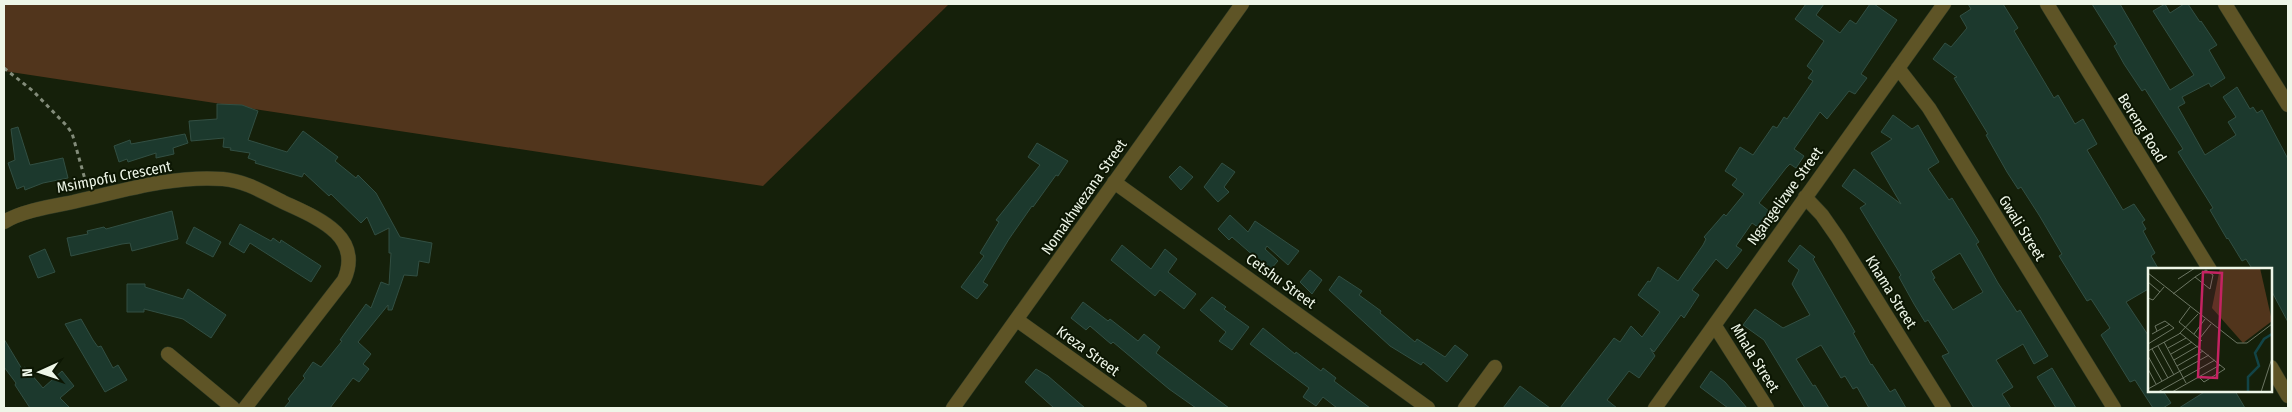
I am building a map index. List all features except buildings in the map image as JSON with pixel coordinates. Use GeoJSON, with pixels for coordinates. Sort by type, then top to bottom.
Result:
{"type":"FeatureCollection","features":[{"type":"Feature","properties":{"kind":"street","name":"Nomakhwezana Street"},"geometry":{"type":"LineString","coordinates":[[953,408],[1242,4]]}},
{"type":"Feature","properties":{"kind":"street","name":"Ngangelizwe Street"},"geometry":{"type":"LineString","coordinates":[[1655,408],[1944,4]]}},
{"type":"Feature","properties":{"kind":"street","name":"Bereng Road"},"geometry":{"type":"LineString","coordinates":[[2047,4],[2209,268]]}},
{"type":"Feature","properties":{"kind":"street"},"geometry":{"type":"LineString","coordinates":[[2225,4],[2288,104]]}},
{"type":"Feature","properties":{"kind":"street","name":"Gwali Street"},"geometry":{"type":"LineString","coordinates":[[1898,68],[1929,108],[2114,408]]}},
{"type":"Feature","properties":{"kind":"street","name":"Msimpofu Crescent"},"geometry":{"type":"LineString","coordinates":[[4,222],[51,206],[168,182],[221,179],[240,181],[326,222],[341,238],[348,252],[349,270],[344,280],[245,408]]}},
{"type":"Feature","properties":{"kind":"street","name":"Cetshu Street"},"geometry":{"type":"LineString","coordinates":[[1114,182],[1428,408]]}},
{"type":"Feature","properties":{"kind":"street","name":"Khama Street"},"geometry":{"type":"LineString","coordinates":[[1805,197],[1822,215],[1838,238],[1944,408]]}},
{"type":"Feature","properties":{"kind":"street","name":"Kreza Street"},"geometry":{"type":"LineString","coordinates":[[1017,320],[1140,408]]}},
{"type":"Feature","properties":{"kind":"street","name":"Mhala Street"},"geometry":{"type":"LineString","coordinates":[[1715,326],[1767,408]]}},
{"type":"Feature","properties":{"kind":"street"},"geometry":{"type":"LineString","coordinates":[[168,354],[233,408]]}},
{"type":"Feature","properties":{"kind":"street"},"geometry":{"type":"LineString","coordinates":[[1464,408],[1495,367]]}},
{"type":"Feature","properties":{"kind":"street"},"geometry":{"type":"LineString","coordinates":[[2272,368],[2284,379],[2288,396]]}},
{"type":"Feature","properties":{"kind":"path"},"geometry":{"type":"LineString","coordinates":[[4,68],[33,91],[72,134],[84,171],[90,198]]}},
{"type":"Feature","properties":{"kind":"shaded area"},"geometry":{"type":"Polygon","coordinates":[[[4,4],[949,4],[763,186],[4,71],[4,4]]]}}]}
